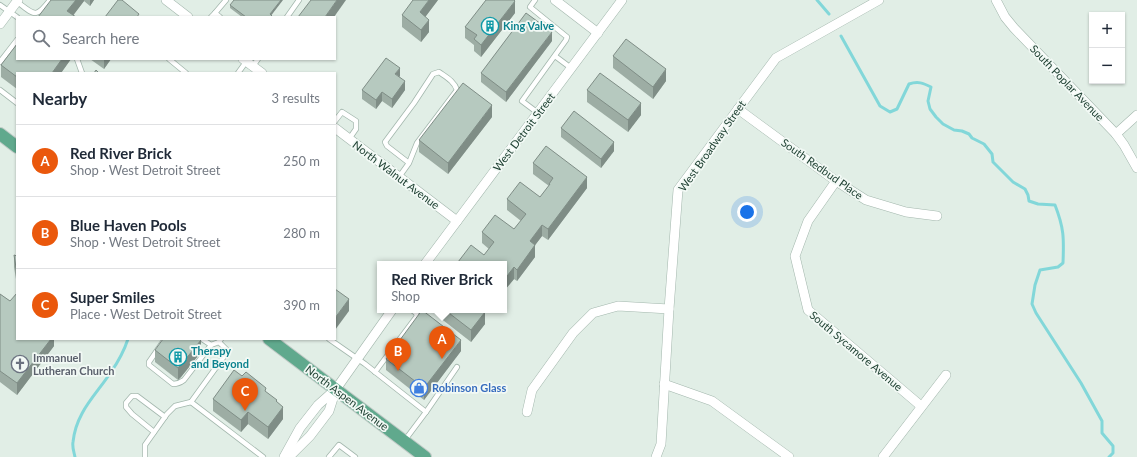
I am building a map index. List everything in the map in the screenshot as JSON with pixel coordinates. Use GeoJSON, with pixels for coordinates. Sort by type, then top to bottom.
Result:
{"type":"FeatureCollection","features":[{"type":"Feature","properties":{"kind":"main road"},"geometry":{"type":"LineString","coordinates":[[0,134],[16,146]]}},
{"type":"Feature","properties":{"kind":"main road","name":"North Aspen Avenue"},"geometry":{"type":"LineString","coordinates":[[270,340],[425,457]]}},
{"type":"Feature","properties":{"kind":"street"},"geometry":{"type":"LineString","coordinates":[[0,24],[16,0]]}},
{"type":"Feature","properties":{"kind":"street"},"geometry":{"type":"LineString","coordinates":[[167,0],[186,16]]}},
{"type":"Feature","properties":{"kind":"street"},"geometry":{"type":"LineString","coordinates":[[555,0],[598,33]]}},
{"type":"Feature","properties":{"kind":"street","name":"West Detroit Street"},"geometry":{"type":"LineString","coordinates":[[427,261],[622,0]]}},
{"type":"Feature","properties":{"kind":"street","name":"West Broadway Street"},"geometry":{"type":"LineString","coordinates":[[656,457],[661,444],[678,190],[776,58],[879,0]]}},
{"type":"Feature","properties":{"kind":"street","name":"South Poplar Avenue"},"geometry":{"type":"LineString","coordinates":[[996,0],[1005,17],[1014,28],[1116,134],[1128,151],[1137,168]]}},
{"type":"Feature","properties":{"kind":"street"},"geometry":{"type":"LineString","coordinates":[[250,61],[261,72]]}},
{"type":"Feature","properties":{"kind":"street","name":"South Redbud Place"},"geometry":{"type":"LineString","coordinates":[[738,109],[836,181],[866,200],[906,212],[937,216]]}},
{"type":"Feature","properties":{"kind":"street"},"geometry":{"type":"LineString","coordinates":[[1116,134],[1137,116]]}},
{"type":"Feature","properties":{"kind":"street","name":"North Walnut Avenue"},"geometry":{"type":"LineString","coordinates":[[336,129],[457,221]]}},
{"type":"Feature","properties":{"kind":"street","name":"South Sycamore Avenue"},"geometry":{"type":"LineString","coordinates":[[836,181],[808,221],[794,256],[808,310],[922,406]]}},
{"type":"Feature","properties":{"kind":"street"},"geometry":{"type":"LineString","coordinates":[[527,412],[532,390],[573,333],[593,313],[618,306],[669,309]]}},
{"type":"Feature","properties":{"kind":"street"},"geometry":{"type":"LineString","coordinates":[[289,457],[310,436],[329,411],[336,389],[390,313]]}},
{"type":"Feature","properties":{"kind":"street"},"geometry":{"type":"LineString","coordinates":[[883,457],[946,375]]}},
{"type":"Feature","properties":{"kind":"street"},"geometry":{"type":"LineString","coordinates":[[664,384],[712,401],[789,457]]}},
{"type":"Feature","properties":{"kind":"street"},"geometry":{"type":"LineString","coordinates":[[284,457],[300,428],[318,404],[336,389]]}},
{"type":"Feature","properties":{"kind":"lane"},"geometry":{"type":"LineString","coordinates":[[16,0],[32,13],[42,10],[50,0]]}},
{"type":"Feature","properties":{"kind":"lane"},"geometry":{"type":"LineString","coordinates":[[213,15],[226,0]]}},
{"type":"Feature","properties":{"kind":"lane"},"geometry":{"type":"LineString","coordinates":[[288,16],[299,0]]}},
{"type":"Feature","properties":{"kind":"lane"},"geometry":{"type":"LineString","coordinates":[[535,0],[530,7],[564,33],[567,37],[555,56],[522,100],[538,113]]}},
{"type":"Feature","properties":{"kind":"lane"},"geometry":{"type":"LineString","coordinates":[[0,5],[16,17]]}},
{"type":"Feature","properties":{"kind":"lane"},"geometry":{"type":"LineString","coordinates":[[0,62],[16,41]]}},
{"type":"Feature","properties":{"kind":"lane"},"geometry":{"type":"LineString","coordinates":[[555,56],[571,68]]}},
{"type":"Feature","properties":{"kind":"lane"},"geometry":{"type":"LineString","coordinates":[[77,60],[82,72]]}},
{"type":"Feature","properties":{"kind":"lane"},"geometry":{"type":"LineString","coordinates":[[170,60],[185,72]]}},
{"type":"Feature","properties":{"kind":"lane"},"geometry":{"type":"LineString","coordinates":[[239,72],[250,61]]}},
{"type":"Feature","properties":{"kind":"lane"},"geometry":{"type":"LineString","coordinates":[[399,177],[409,163],[417,143],[457,90],[456,86],[451,80],[439,72],[433,74],[414,103],[385,142],[387,146],[409,163]]}},
{"type":"Feature","properties":{"kind":"lane"},"geometry":{"type":"LineString","coordinates":[[0,90],[16,102]]}},
{"type":"Feature","properties":{"kind":"lane"},"geometry":{"type":"LineString","coordinates":[[336,119],[342,112],[356,121],[356,129],[349,139]]}},
{"type":"Feature","properties":{"kind":"lane"},"geometry":{"type":"LineString","coordinates":[[375,372],[416,316],[416,313]]}},
{"type":"Feature","properties":{"kind":"lane"},"geometry":{"type":"LineString","coordinates":[[145,457],[145,445],[172,408],[191,402],[228,351],[220,341],[211,345],[184,380],[180,383],[173,384],[149,365],[149,362],[164,340]]}},
{"type":"Feature","properties":{"kind":"lane"},"geometry":{"type":"LineString","coordinates":[[204,340],[211,345]]}},
{"type":"Feature","properties":{"kind":"lane"},"geometry":{"type":"LineString","coordinates":[[330,340],[375,372],[426,412]]}},
{"type":"Feature","properties":{"kind":"lane"},"geometry":{"type":"LineString","coordinates":[[404,441],[458,367]]}},
{"type":"Feature","properties":{"kind":"lane"},"geometry":{"type":"LineString","coordinates":[[154,432],[129,412],[126,407],[128,400],[132,396],[137,396],[165,417]]}},
{"type":"Feature","properties":{"kind":"lane"},"geometry":{"type":"LineString","coordinates":[[191,402],[263,457]]}},
{"type":"Feature","properties":{"kind":"lane"},"geometry":{"type":"LineString","coordinates":[[329,457],[339,445],[355,457]]}},
{"type":"Feature","properties":{"kind":"building"},"geometry":{"type":"Polygon","coordinates":[[[51,0],[76,0],[67,11],[74,16],[39,16],[51,0]]]}},
{"type":"Feature","properties":{"kind":"building"},"geometry":{"type":"Polygon","coordinates":[[[118,0],[122,0],[139,14],[138,16],[106,16],[118,0]]]}},
{"type":"Feature","properties":{"kind":"building"},"geometry":{"type":"Polygon","coordinates":[[[234,0],[281,0],[270,14],[272,16],[245,16],[230,5],[234,0]]]}},
{"type":"Feature","properties":{"kind":"building"},"geometry":{"type":"Polygon","coordinates":[[[311,0],[337,0],[326,16],[299,16],[311,0]]]}},
{"type":"Feature","properties":{"kind":"building"},"geometry":{"type":"Polygon","coordinates":[[[413,0],[429,0],[420,12],[429,20],[421,30],[402,15],[413,0]]]}},
{"type":"Feature","properties":{"kind":"building"},"geometry":{"type":"Polygon","coordinates":[[[486,0],[515,1],[481,45],[474,39],[477,35],[465,27],[486,0]]]}},
{"type":"Feature","properties":{"kind":"building"},"geometry":{"type":"Polygon","coordinates":[[[526,13],[552,32],[506,92],[481,73],[526,13]]]}},
{"type":"Feature","properties":{"kind":"building"},"geometry":{"type":"Polygon","coordinates":[[[626,39],[666,69],[653,87],[613,56],[626,39]]]}},
{"type":"Feature","properties":{"kind":"building"},"geometry":{"type":"Polygon","coordinates":[[[16,45],[16,60],[61,60],[53,72],[16,72],[16,76],[1,65],[16,45]]]}},
{"type":"Feature","properties":{"kind":"building"},"geometry":{"type":"Polygon","coordinates":[[[386,58],[400,68],[395,74],[405,81],[392,99],[382,92],[376,100],[362,90],[386,58]]]}},
{"type":"Feature","properties":{"kind":"building"},"geometry":{"type":"Polygon","coordinates":[[[600,73],[641,103],[628,120],[587,90],[600,73]]]}},
{"type":"Feature","properties":{"kind":"building"},"geometry":{"type":"Polygon","coordinates":[[[463,83],[492,105],[448,163],[419,140],[463,83]]]}},
{"type":"Feature","properties":{"kind":"building"},"geometry":{"type":"Polygon","coordinates":[[[574,111],[614,142],[601,159],[561,128],[574,111]]]}},
{"type":"Feature","properties":{"kind":"building"},"geometry":{"type":"Polygon","coordinates":[[[546,146],[587,177],[548,229],[542,225],[530,241],[535,245],[517,270],[514,267],[507,276],[507,261],[459,261],[471,245],[484,255],[494,242],[482,232],[495,215],[514,229],[526,214],[507,199],[520,182],[540,197],[550,184],[553,178],[533,163],[546,146]]]}},
{"type":"Feature","properties":{"kind":"building"},"geometry":{"type":"Polygon","coordinates":[[[14,255],[16,256],[16,268],[14,255]]]}},
{"type":"Feature","properties":{"kind":"building"},"geometry":{"type":"Polygon","coordinates":[[[336,290],[349,299],[336,317],[336,290]]]}},
{"type":"Feature","properties":{"kind":"building","name":"Immanuel Lutheran Church"},"geometry":{"type":"Polygon","coordinates":[[[0,294],[10,301],[16,294],[16,340],[50,340],[17,383],[0,371],[0,294]]]}},
{"type":"Feature","properties":{"kind":"building"},"geometry":{"type":"Polygon","coordinates":[[[420,313],[426,313],[461,340],[424,388],[386,359],[420,313]]]}},
{"type":"Feature","properties":{"kind":"building"},"geometry":{"type":"Polygon","coordinates":[[[449,313],[484,313],[471,330],[449,313]]]}},
{"type":"Feature","properties":{"kind":"building"},"geometry":{"type":"Polygon","coordinates":[[[162,340],[201,340],[178,368],[155,350],[162,340]]]}},
{"type":"Feature","properties":{"kind":"building"},"geometry":{"type":"Polygon","coordinates":[[[234,370],[242,376],[246,372],[266,388],[265,391],[277,400],[276,401],[283,407],[268,427],[248,412],[241,420],[213,399],[234,370]]]}},
{"type":"Feature","properties":{"kind":"waterway"},"geometry":{"type":"LineString","coordinates":[[817,0],[829,14]]}},
{"type":"Feature","properties":{"kind":"waterway"},"geometry":{"type":"LineString","coordinates":[[841,36],[880,106],[890,112],[897,109],[909,84],[920,83],[931,87],[928,101],[930,109],[943,124],[954,130],[969,134],[972,138],[984,144],[992,154],[993,162],[1013,182],[1025,189],[1029,201],[1038,204],[1055,205],[1063,233],[1063,263],[1058,267],[1040,270],[1035,285],[1032,304],[1036,313],[1081,383],[1102,421],[1102,433],[1113,446],[1113,453],[1109,457]]}},
{"type":"Feature","properties":{"kind":"waterway"},"geometry":{"type":"LineString","coordinates":[[75,457],[73,450],[75,431],[82,413],[116,364],[128,340]]}},
{"type":"Feature","properties":{"kind":"place","name":"King Valve"},"geometry":{"type":"Point","coordinates":[490,26]}},
{"type":"Feature","properties":{"kind":"place","name":"Therapy and Beyond"},"geometry":{"type":"Point","coordinates":[178,357]}},
{"type":"Feature","properties":{"kind":"place","name":"Red River Brick"},"geometry":{"type":"Point","coordinates":[442,359]}},
{"type":"Feature","properties":{"kind":"place","name":"Immanuel Lutheran Church"},"geometry":{"type":"Point","coordinates":[20,364]}},
{"type":"Feature","properties":{"kind":"place","name":"Blue Haven Pools"},"geometry":{"type":"Point","coordinates":[398,371]}},
{"type":"Feature","properties":{"kind":"place","name":"Robinson Glass"},"geometry":{"type":"Point","coordinates":[419,388]}},
{"type":"Feature","properties":{"kind":"place","name":"Super Smiles"},"geometry":{"type":"Point","coordinates":[245,411]}}]}
